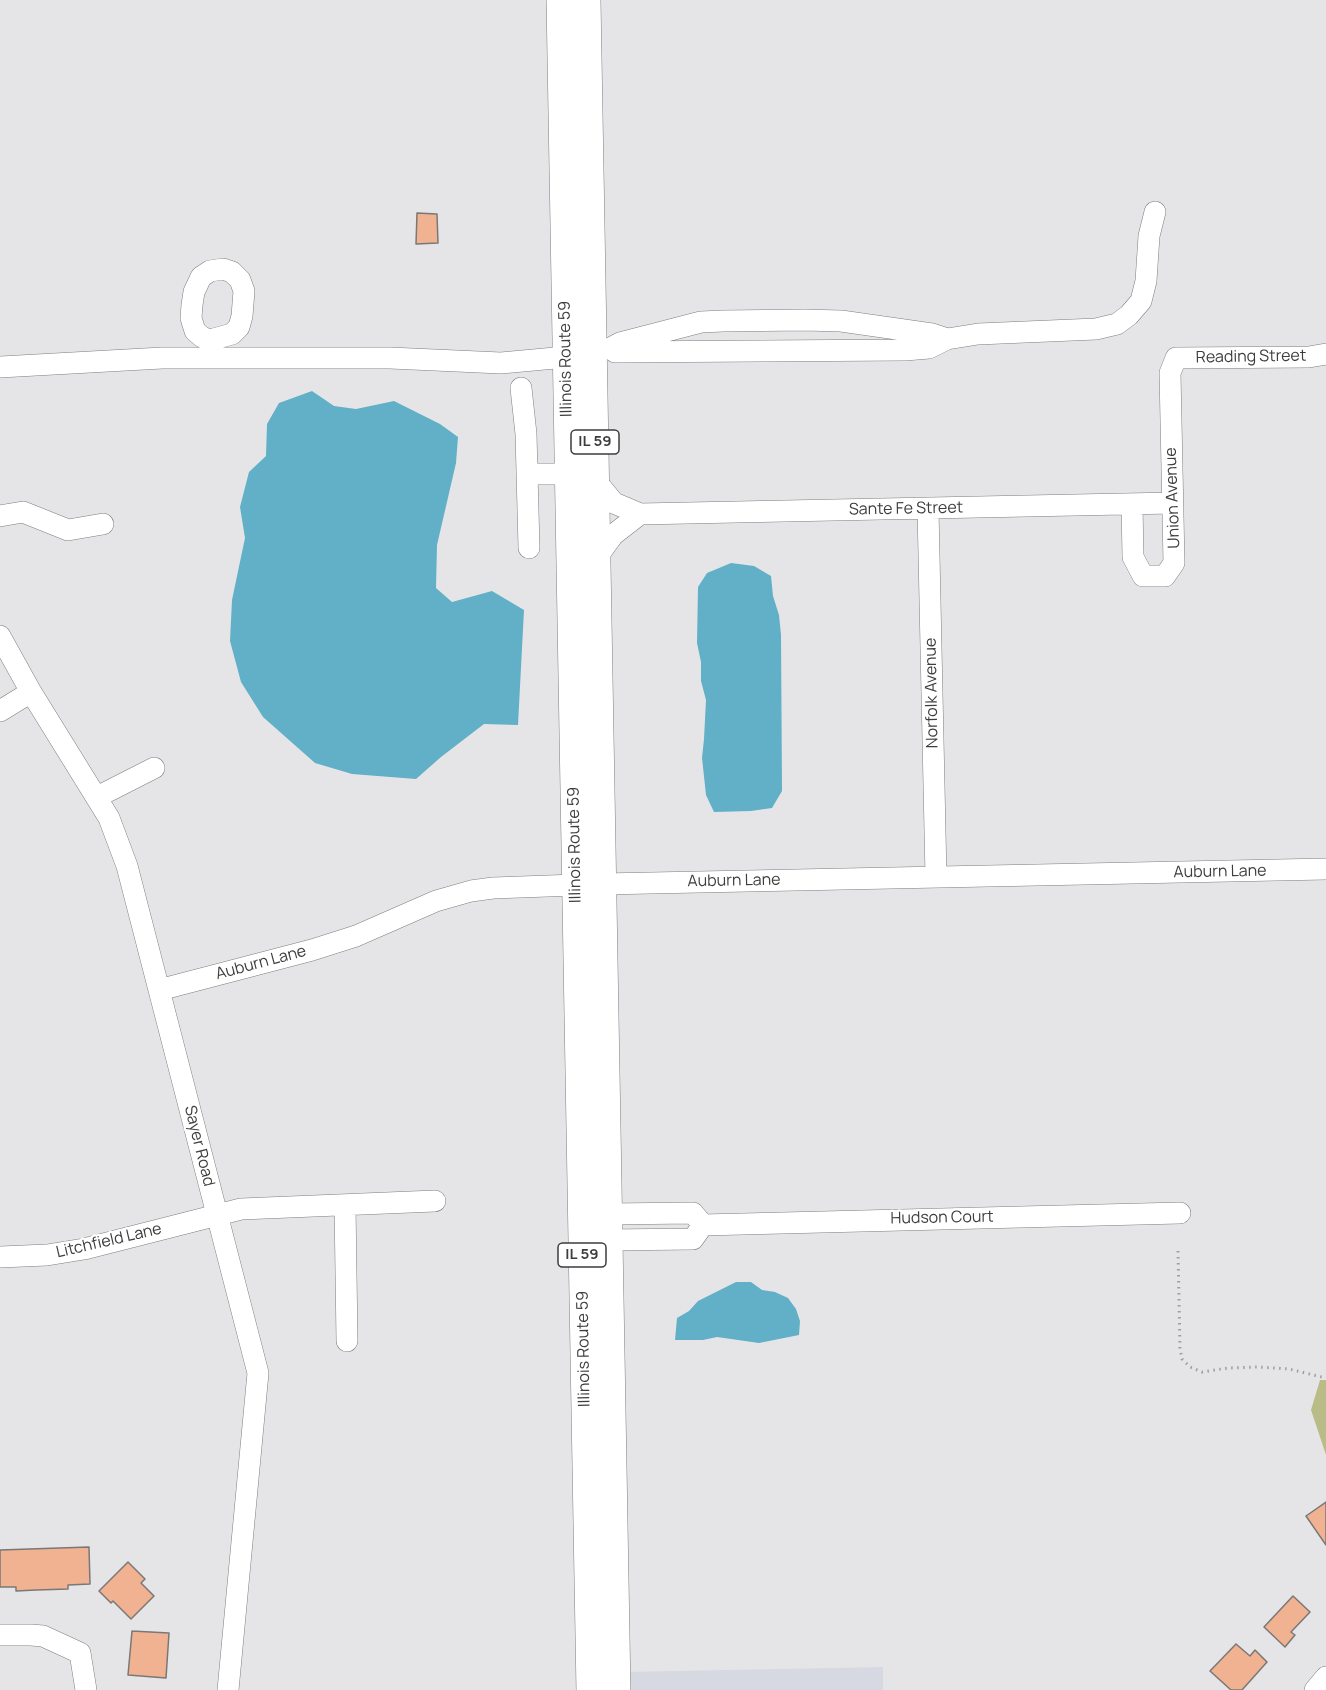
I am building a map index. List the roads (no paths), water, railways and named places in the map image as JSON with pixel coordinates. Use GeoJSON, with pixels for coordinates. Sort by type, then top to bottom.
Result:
{"type":"FeatureCollection","features":[{"type":"Feature","properties":{"kind":"main road","name":"Illinois Route 59"},"geometry":{"type":"LineString","coordinates":[[560,0],[590,1690]]}},
{"type":"Feature","properties":{"kind":"main road","name":"Illinois Route 59"},"geometry":{"type":"LineString","coordinates":[[587,0],[601,349],[595,480],[617,1690]]}},
{"type":"Feature","properties":{"kind":"street"},"geometry":{"type":"LineString","coordinates":[[601,349],[618,353],[905,350],[929,348],[947,339],[978,334],[1096,329],[1117,324],[1129,315],[1140,301],[1146,281],[1149,236],[1155,212]]}},
{"type":"Feature","properties":{"kind":"street"},"geometry":{"type":"LineString","coordinates":[[223,269],[232,272],[240,280],[244,291],[239,327],[232,334],[210,340],[195,331],[191,318],[194,292],[201,277],[210,271],[223,269]]}},
{"type":"Feature","properties":{"kind":"street"},"geometry":{"type":"LineString","coordinates":[[601,349],[701,322],[723,321],[841,321],[932,334],[947,339]]}},
{"type":"Feature","properties":{"kind":"street"},"geometry":{"type":"LineString","coordinates":[[167,358],[195,331]]}},
{"type":"Feature","properties":{"kind":"street"},"geometry":{"type":"LineString","coordinates":[[232,334],[251,358]]}},
{"type":"Feature","properties":{"kind":"street","name":"Reading Street"},"geometry":{"type":"LineString","coordinates":[[1176,357],[1309,357],[1326,354]]}},
{"type":"Feature","properties":{"kind":"street"},"geometry":{"type":"LineString","coordinates":[[0,367],[167,358],[390,358],[501,363],[566,357]]}},
{"type":"Feature","properties":{"kind":"street","name":"Union Avenue"},"geometry":{"type":"LineString","coordinates":[[1132,505],[1133,557],[1143,576],[1165,576],[1174,563],[1170,373],[1176,357]]}},
{"type":"Feature","properties":{"kind":"street"},"geometry":{"type":"LineString","coordinates":[[521,388],[526,434],[529,548]]}},
{"type":"Feature","properties":{"kind":"street"},"geometry":{"type":"LineString","coordinates":[[528,474],[568,474]]}},
{"type":"Feature","properties":{"kind":"street","name":"Sante Fe Street"},"geometry":{"type":"LineString","coordinates":[[595,480],[614,503],[640,514],[1173,503]]}},
{"type":"Feature","properties":{"kind":"street","name":"Norfolk Avenue"},"geometry":{"type":"LineString","coordinates":[[928,509],[936,877]]}},
{"type":"Feature","properties":{"kind":"street"},"geometry":{"type":"LineString","coordinates":[[0,516],[23,512],[68,530],[103,524]]}},
{"type":"Feature","properties":{"kind":"street"},"geometry":{"type":"LineString","coordinates":[[597,557],[613,535],[640,514]]}},
{"type":"Feature","properties":{"kind":"street","name":"Sayer Road"},"geometry":{"type":"LineString","coordinates":[[0,636],[31,692],[109,818],[126,866],[258,1373],[228,1690]]}},
{"type":"Feature","properties":{"kind":"street"},"geometry":{"type":"LineString","coordinates":[[0,711],[31,692]]}},
{"type":"Feature","properties":{"kind":"street"},"geometry":{"type":"LineString","coordinates":[[97,797],[154,768]]}},
{"type":"Feature","properties":{"kind":"street","name":"Auburn Lane"},"geometry":{"type":"LineString","coordinates":[[159,990],[312,950],[356,936],[436,901],[458,894],[494,888],[1326,869]]}},
{"type":"Feature","properties":{"kind":"street","name":"Litchfield Lane"},"geometry":{"type":"LineString","coordinates":[[0,1257],[47,1255],[84,1249],[241,1209],[435,1201]]}},
{"type":"Feature","properties":{"kind":"street"},"geometry":{"type":"LineString","coordinates":[[345,1205],[347,1341]]}},
{"type":"Feature","properties":{"kind":"street","name":"Hudson Court"},"geometry":{"type":"LineString","coordinates":[[609,1227],[693,1239],[703,1224],[1180,1213]]}},
{"type":"Feature","properties":{"kind":"street"},"geometry":{"type":"LineString","coordinates":[[0,1635],[43,1636],[80,1653],[86,1690]]}},
{"type":"Feature","properties":{"kind":"street"},"geometry":{"type":"LineString","coordinates":[[1315,1690],[1326,1677]]}},
{"type":"Feature","properties":{"kind":"water"},"geometry":{"type":"Polygon","coordinates":[[[312,391],[334,406],[356,409],[394,401],[440,424],[458,437],[456,463],[437,545],[436,588],[452,602],[492,591],[524,610],[518,725],[484,724],[416,779],[352,774],[315,763],[263,717],[241,682],[230,641],[232,600],[245,538],[240,507],[249,472],[266,456],[267,424],[279,403],[312,391]]]}},
{"type":"Feature","properties":{"kind":"water"},"geometry":{"type":"Polygon","coordinates":[[[731,563],[754,566],[771,576],[781,635],[782,791],[772,808],[714,812],[706,795],[702,758],[706,700],[701,681],[701,662],[697,643],[698,587],[707,573],[731,563]]]}},
{"type":"Feature","properties":{"kind":"water"},"geometry":{"type":"Polygon","coordinates":[[[736,1282],[751,1282],[762,1290],[775,1292],[788,1298],[796,1309],[800,1321],[799,1335],[759,1343],[717,1337],[703,1340],[675,1340],[677,1318],[689,1311],[698,1301],[736,1282]]]}}]}
